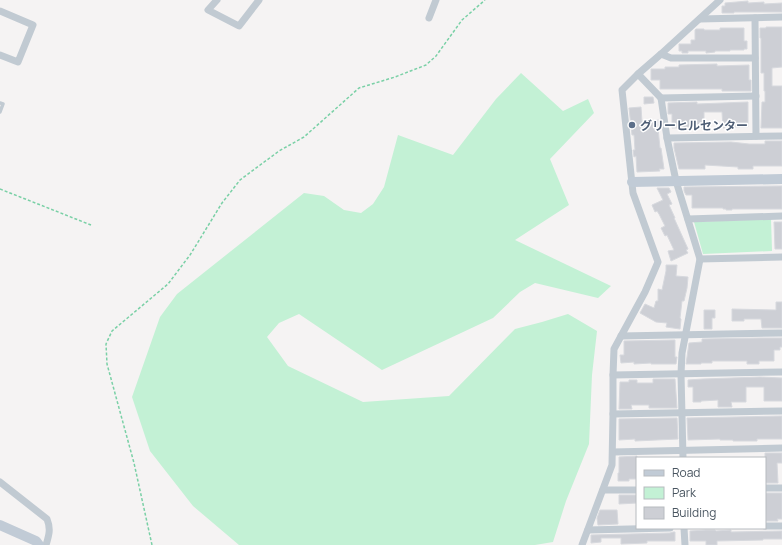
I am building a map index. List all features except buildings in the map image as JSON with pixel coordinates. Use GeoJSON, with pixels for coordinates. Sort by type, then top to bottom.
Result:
{"type":"FeatureCollection","features":[{"type":"Feature","properties":{"kind":"street"},"geometry":{"type":"LineString","coordinates":[[217,0],[208,10],[239,26],[259,0]]}},
{"type":"Feature","properties":{"kind":"street"},"geometry":{"type":"LineString","coordinates":[[429,18],[436,0]]}},
{"type":"Feature","properties":{"kind":"street"},"geometry":{"type":"LineString","coordinates":[[582,545],[612,465],[614,349],[645,292],[658,262],[633,193],[622,90],[720,0]]}},
{"type":"Feature","properties":{"kind":"street"},"geometry":{"type":"LineString","coordinates":[[0,11],[33,25],[18,62],[0,55]]}},
{"type":"Feature","properties":{"kind":"street"},"geometry":{"type":"LineString","coordinates":[[700,19],[782,17]]}},
{"type":"Feature","properties":{"kind":"street"},"geometry":{"type":"LineString","coordinates":[[755,18],[756,136]]}},
{"type":"Feature","properties":{"kind":"street"},"geometry":{"type":"LineString","coordinates":[[661,54],[671,58],[755,58]]}},
{"type":"Feature","properties":{"kind":"street"},"geometry":{"type":"LineString","coordinates":[[638,74],[661,98],[667,138],[676,181],[700,259],[682,353],[681,374],[683,454]]}},
{"type":"Feature","properties":{"kind":"street"},"geometry":{"type":"LineString","coordinates":[[661,98],[756,96]]}},
{"type":"Feature","properties":{"kind":"street"},"geometry":{"type":"LineString","coordinates":[[667,138],[782,136]]}},
{"type":"Feature","properties":{"kind":"street"},"geometry":{"type":"LineString","coordinates":[[632,182],[782,179]]}},
{"type":"Feature","properties":{"kind":"street"},"geometry":{"type":"LineString","coordinates":[[688,218],[782,216]]}},
{"type":"Feature","properties":{"kind":"street"},"geometry":{"type":"LineString","coordinates":[[700,259],[782,257]]}},
{"type":"Feature","properties":{"kind":"street"},"geometry":{"type":"LineString","coordinates":[[621,336],[782,334]]}},
{"type":"Feature","properties":{"kind":"street"},"geometry":{"type":"LineString","coordinates":[[613,375],[782,372]]}},
{"type":"Feature","properties":{"kind":"street"},"geometry":{"type":"LineString","coordinates":[[613,414],[782,411]]}},
{"type":"Feature","properties":{"kind":"street"},"geometry":{"type":"LineString","coordinates":[[613,452],[683,454],[782,448]]}},
{"type":"Feature","properties":{"kind":"street"},"geometry":{"type":"LineString","coordinates":[[0,482],[48,519],[50,526],[46,545]]}},
{"type":"Feature","properties":{"kind":"street"},"geometry":{"type":"LineString","coordinates":[[766,488],[782,488]]}},
{"type":"Feature","properties":{"kind":"street"},"geometry":{"type":"LineString","coordinates":[[603,490],[636,490]]}},
{"type":"Feature","properties":{"kind":"street"},"geometry":{"type":"LineString","coordinates":[[0,525],[36,541],[39,545]]}},
{"type":"Feature","properties":{"kind":"street"},"geometry":{"type":"LineString","coordinates":[[766,526],[782,526]]}},
{"type":"Feature","properties":{"kind":"street"},"geometry":{"type":"LineString","coordinates":[[588,530],[636,529]]}},
{"type":"Feature","properties":{"kind":"street"},"geometry":{"type":"LineString","coordinates":[[684,529],[684,545]]}},
{"type":"Feature","properties":{"kind":"lane"},"geometry":{"type":"LineString","coordinates":[[0,103],[3,104],[0,112]]}},
{"type":"Feature","properties":{"kind":"path"},"geometry":{"type":"LineString","coordinates":[[152,545],[134,463],[107,364],[106,344],[112,331],[168,284],[190,255],[222,203],[240,180],[273,155],[304,137],[359,88],[395,77],[426,65],[436,56],[462,20],[485,0]]}},
{"type":"Feature","properties":{"kind":"path"},"geometry":{"type":"LineString","coordinates":[[0,189],[91,225]]}},
{"type":"Feature","properties":{"kind":"green space"},"geometry":{"type":"Polygon","coordinates":[[[521,73],[563,111],[588,99],[594,113],[550,159],[569,205],[515,240],[611,286],[598,298],[535,283],[520,292],[493,318],[382,370],[299,314],[279,323],[267,337],[288,366],[363,402],[449,396],[515,329],[568,314],[597,331],[592,375],[589,444],[566,501],[553,542],[535,545],[239,545],[193,506],[150,451],[132,397],[160,317],[177,294],[304,193],[324,196],[344,210],[361,213],[373,204],[384,187],[398,135],[453,155],[496,99],[521,73]]]}},
{"type":"Feature","properties":{"kind":"green space"},"geometry":{"type":"Polygon","coordinates":[[[771,219],[772,251],[703,254],[694,222],[771,219]]]}},
{"type":"Feature","properties":{"kind":"place","name":"グリーヒルセンター"},"geometry":{"type":"Point","coordinates":[632,125]}}]}
